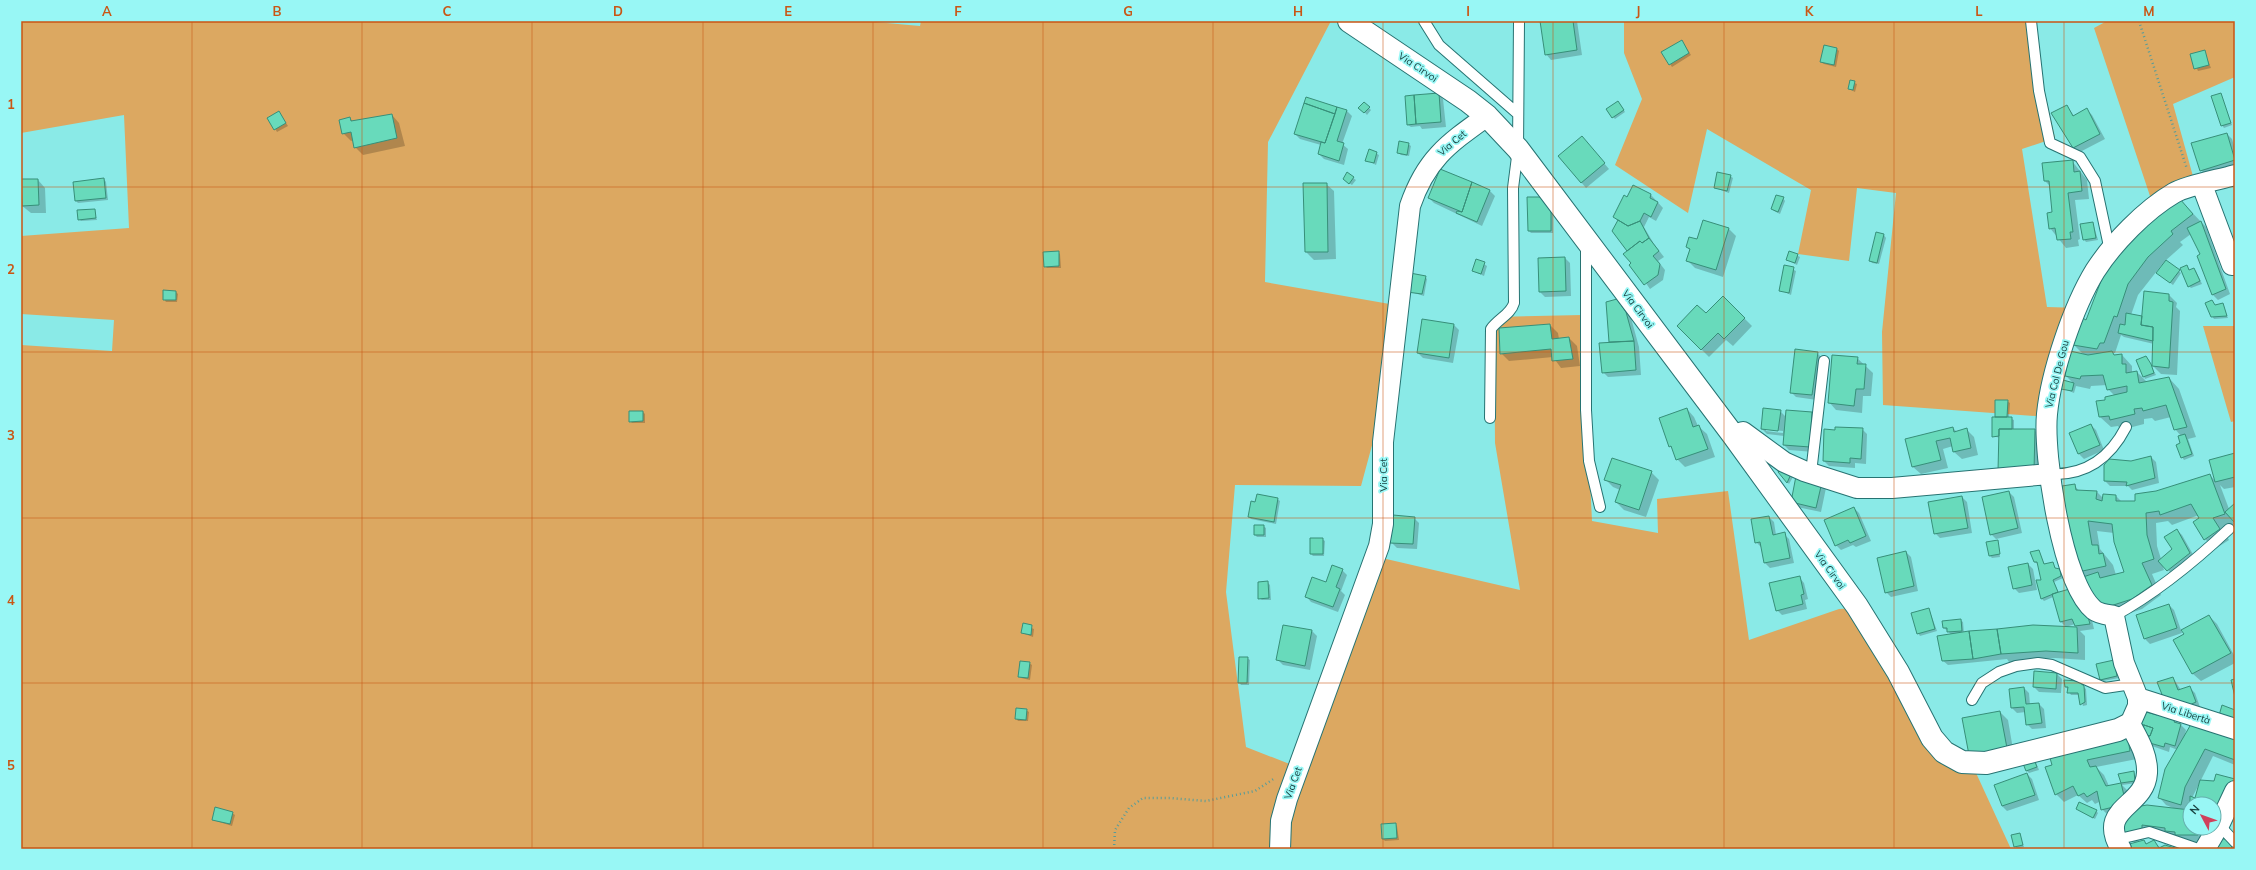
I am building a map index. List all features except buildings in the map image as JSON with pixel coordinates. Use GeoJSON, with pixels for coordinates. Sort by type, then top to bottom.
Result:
{"type":"FeatureCollection","features":[{"type":"Feature","properties":{"kind":"street","name":"Via Cirvoi"},"geometry":{"type":"LineString","coordinates":[[1350,21],[1468,101],[1487,116],[1518,149],[1733,435],[1857,606],[1898,672],[1932,738],[1944,752],[1962,762],[1986,763],[2118,730],[2130,724]]}},
{"type":"Feature","properties":{"kind":"street","name":"Via Cet"},"geometry":{"type":"LineString","coordinates":[[1280,849],[1281,821],[1378,546],[1383,524],[1383,442],[1410,206],[1424,174],[1438,153],[1487,116]]}},
{"type":"Feature","properties":{"kind":"street","name":"Via Col De Gou"},"geometry":{"type":"LineString","coordinates":[[2114,616],[2095,611],[2077,587],[2060,529],[2049,474],[2046,442],[2047,413],[2055,374],[2067,335],[2079,305],[2095,272],[2110,251],[2144,216],[2175,193],[2235,175]]}},
{"type":"Feature","properties":{"kind":"street"},"geometry":{"type":"LineString","coordinates":[[2202,185],[2232,265],[2235,265]]}},
{"type":"Feature","properties":{"kind":"street"},"geometry":{"type":"LineString","coordinates":[[1733,435],[1743,432],[1784,462],[1811,473],[1858,488],[1892,488],[2049,474]]}},
{"type":"Feature","properties":{"kind":"street"},"geometry":{"type":"LineString","coordinates":[[2114,616],[2124,663],[2135,691],[2138,706],[2130,724],[2143,749],[2147,774],[2138,793],[2115,818],[2113,829],[2118,845]]}},
{"type":"Feature","properties":{"kind":"street","name":"Via Libertà"},"geometry":{"type":"LineString","coordinates":[[2135,691],[2235,729]]}},
{"type":"Feature","properties":{"kind":"street"},"geometry":{"type":"LineString","coordinates":[[2222,819],[2235,791]]}},
{"type":"Feature","properties":{"kind":"street"},"geometry":{"type":"LineString","coordinates":[[2206,849],[2213,836]]}},
{"type":"Feature","properties":{"kind":"lane"},"geometry":{"type":"LineString","coordinates":[[1424,21],[1439,45],[1518,114]]}},
{"type":"Feature","properties":{"kind":"lane"},"geometry":{"type":"LineString","coordinates":[[1490,418],[1491,329],[1496,322],[1512,308],[1514,303],[1513,188],[1518,149],[1519,21]]}},
{"type":"Feature","properties":{"kind":"lane"},"geometry":{"type":"LineString","coordinates":[[2031,21],[2039,91],[2050,143],[2080,157],[2095,181],[2110,251]]}},
{"type":"Feature","properties":{"kind":"lane"},"geometry":{"type":"LineString","coordinates":[[1586,240],[1586,410],[1589,461],[1600,507]]}},
{"type":"Feature","properties":{"kind":"lane"},"geometry":{"type":"LineString","coordinates":[[1811,473],[1824,361]]}},
{"type":"Feature","properties":{"kind":"lane"},"geometry":{"type":"LineString","coordinates":[[2049,474],[2066,475],[2085,469],[2116,445],[2126,427]]}},
{"type":"Feature","properties":{"kind":"lane"},"geometry":{"type":"LineString","coordinates":[[2114,616],[2146,597],[2229,529]]}},
{"type":"Feature","properties":{"kind":"lane"},"geometry":{"type":"LineString","coordinates":[[1972,700],[1982,683],[1999,672],[2016,666],[2038,663],[2052,665],[2104,688],[2135,691]]}},
{"type":"Feature","properties":{"kind":"lane"},"geometry":{"type":"LineString","coordinates":[[2222,828],[2235,842]]}},
{"type":"Feature","properties":{"kind":"lane"},"geometry":{"type":"LineString","coordinates":[[2118,845],[2149,832],[2198,849]]}},
{"type":"Feature","properties":{"kind":"path"},"geometry":{"type":"LineString","coordinates":[[2139,21],[2187,171]]}},
{"type":"Feature","properties":{"kind":"path"},"geometry":{"type":"LineString","coordinates":[[1114,849],[1115,830],[1129,808],[1143,798],[1170,798],[1206,801],[1255,791],[1301,761]]}},
{"type":"Feature","properties":{"kind":"shaded area"},"geometry":{"type":"Polygon","coordinates":[[[21,21],[864,21],[920,26],[921,21],[1331,21],[1268,142],[1265,282],[1401,306],[1394,364],[1361,486],[1235,485],[1226,592],[1246,747],[1305,770],[1382,558],[1520,590],[1495,443],[1494,317],[1582,315],[1592,521],[1658,533],[1657,499],[1728,491],[1749,640],[1839,609],[1868,607],[1935,730],[1971,762],[2011,849],[21,849],[21,345],[112,351],[114,320],[21,314],[21,236],[129,228],[124,115],[21,133],[21,21]]]}},
{"type":"Feature","properties":{"kind":"shaded area"},"geometry":{"type":"Polygon","coordinates":[[[1624,21],[2029,21],[2055,138],[2022,149],[2047,307],[2081,308],[2049,417],[1883,405],[1882,332],[1896,193],[1857,188],[1849,261],[1798,254],[1811,190],[1707,129],[1688,213],[1615,165],[1642,99],[1624,53],[1624,21]]]}},
{"type":"Feature","properties":{"kind":"shaded area"},"geometry":{"type":"Polygon","coordinates":[[[2107,21],[2235,21],[2235,77],[2173,104],[2194,180],[2152,202],[2094,28],[2107,21]]]}},
{"type":"Feature","properties":{"kind":"shaded area"},"geometry":{"type":"Polygon","coordinates":[[[2203,326],[2235,326],[2235,421],[2231,422],[2203,326]]]}}]}
